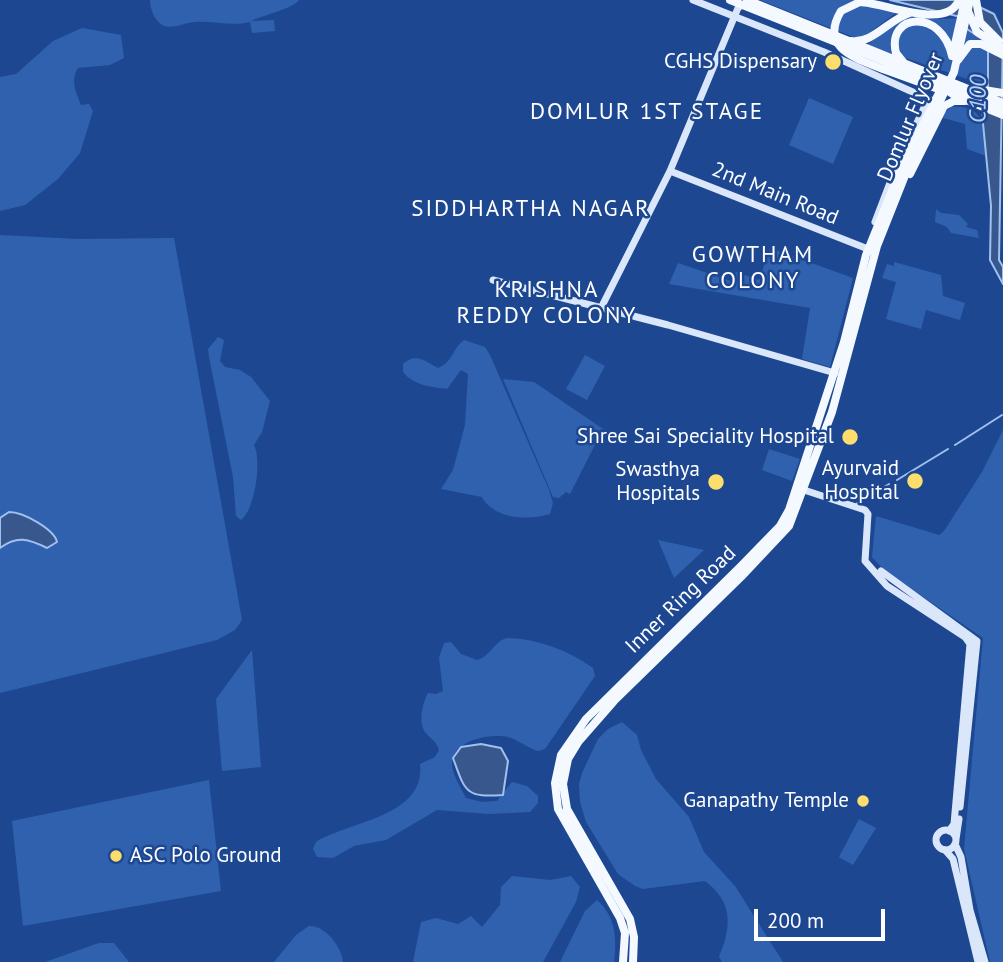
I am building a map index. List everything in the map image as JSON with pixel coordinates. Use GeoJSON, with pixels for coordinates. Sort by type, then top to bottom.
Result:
{"type":"FeatureCollection","features":[{"type":"Feature","properties":{"kind":"main road"},"geometry":{"type":"LineString","coordinates":[[730,0],[745,2],[971,88],[1003,115]]}},
{"type":"Feature","properties":{"kind":"main road"},"geometry":{"type":"LineString","coordinates":[[954,94],[883,69],[842,49],[834,33],[839,14],[848,6],[859,2],[942,16],[954,9],[959,0]]}},
{"type":"Feature","properties":{"kind":"main road"},"geometry":{"type":"LineString","coordinates":[[972,0],[980,22],[990,34],[1003,43]]}},
{"type":"Feature","properties":{"kind":"main road","name":"Domlur Flyover"},"geometry":{"type":"LineString","coordinates":[[905,167],[943,99],[955,66],[972,0]]}},
{"type":"Feature","properties":{"kind":"main road","name":"Domlur Flyover"},"geometry":{"type":"LineString","coordinates":[[872,246],[939,95],[972,0]]}},
{"type":"Feature","properties":{"kind":"main road"},"geometry":{"type":"LineString","coordinates":[[745,2],[934,81],[1003,103]]}},
{"type":"Feature","properties":{"kind":"main road"},"geometry":{"type":"LineString","coordinates":[[968,11],[977,32],[1003,49]]}},
{"type":"Feature","properties":{"kind":"main road"},"geometry":{"type":"LineString","coordinates":[[841,39],[858,42],[868,39],[897,16],[914,12]]}},
{"type":"Feature","properties":{"kind":"main road"},"geometry":{"type":"LineString","coordinates":[[906,64],[896,53],[894,40],[908,23],[917,21],[941,30],[949,41],[952,56]]}},
{"type":"Feature","properties":{"kind":"main road"},"geometry":{"type":"LineString","coordinates":[[955,66],[970,44],[981,44],[1003,55]]}},
{"type":"Feature","properties":{"kind":"main road"},"geometry":{"type":"LineString","coordinates":[[934,81],[968,101]]}},
{"type":"Feature","properties":{"kind":"main road"},"geometry":{"type":"LineString","coordinates":[[872,246],[884,239],[918,156],[944,106],[954,101],[968,101],[1003,93]]}},
{"type":"Feature","properties":{"kind":"main road"},"geometry":{"type":"LineString","coordinates":[[982,97],[1003,108]]}},
{"type":"Feature","properties":{"kind":"main road","name":"Inner Ring Road"},"geometry":{"type":"LineString","coordinates":[[623,962],[625,933],[620,918],[558,809],[555,783],[561,755],[573,735],[620,683],[779,526],[796,490],[835,373],[872,246]]}},
{"type":"Feature","properties":{"kind":"main road","name":"Inner Ring Road"},"geometry":{"type":"LineString","coordinates":[[633,962],[634,937],[627,912],[598,867],[567,809],[563,784],[568,759],[579,741],[628,687],[779,538],[796,513],[852,344],[872,246]]}},
{"type":"Feature","properties":{"kind":"street"},"geometry":{"type":"LineString","coordinates":[[693,0],[906,86],[944,106]]}},
{"type":"Feature","properties":{"kind":"street"},"geometry":{"type":"LineString","coordinates":[[601,308],[670,171],[736,17],[745,2]]}},
{"type":"Feature","properties":{"kind":"street"},"geometry":{"type":"LineString","coordinates":[[872,246],[870,236],[893,174],[928,99]]}},
{"type":"Feature","properties":{"kind":"street","name":"2nd Main Road"},"geometry":{"type":"LineString","coordinates":[[670,171],[872,246]]}},
{"type":"Feature","properties":{"kind":"street"},"geometry":{"type":"LineString","coordinates":[[493,280],[835,373]]}},
{"type":"Feature","properties":{"kind":"street"},"geometry":{"type":"LineString","coordinates":[[804,491],[869,512],[869,556],[887,586],[965,637],[970,644],[954,824],[949,831]]}},
{"type":"Feature","properties":{"kind":"street"},"geometry":{"type":"LineString","coordinates":[[880,572],[977,641],[955,842],[945,850]]}},
{"type":"Feature","properties":{"kind":"street"},"geometry":{"type":"LineString","coordinates":[[949,831],[943,831],[936,839],[937,845],[953,859],[978,962]]}},
{"type":"Feature","properties":{"kind":"street"},"geometry":{"type":"LineString","coordinates":[[949,831],[961,857],[970,910],[985,962]]}},
{"type":"Feature","properties":{"kind":"shaded area"},"geometry":{"type":"Polygon","coordinates":[[[150,0],[299,0],[284,9],[251,21],[274,20],[275,31],[252,33],[250,22],[201,22],[173,27],[162,25],[155,17],[150,0]]]}},
{"type":"Feature","properties":{"kind":"shaded area"},"geometry":{"type":"Polygon","coordinates":[[[760,0],[872,0],[896,13],[862,38],[856,38],[760,0]]]}},
{"type":"Feature","properties":{"kind":"shaded area"},"geometry":{"type":"Polygon","coordinates":[[[890,0],[965,0],[994,14],[1003,33],[999,260],[1003,267],[1003,284],[990,260],[991,206],[982,113],[988,87],[988,51],[982,39],[967,29],[965,18],[890,0]]]}},
{"type":"Feature","properties":{"kind":"shaded area"},"geometry":{"type":"Polygon","coordinates":[[[902,17],[935,19],[966,18],[988,51],[988,86],[867,45],[902,17]]]}},
{"type":"Feature","properties":{"kind":"shaded area"},"geometry":{"type":"Polygon","coordinates":[[[82,28],[121,35],[124,58],[110,65],[78,68],[74,82],[77,96],[81,105],[89,104],[93,111],[80,153],[58,179],[25,205],[0,211],[0,77],[16,74],[53,41],[82,28]]]}},
{"type":"Feature","properties":{"kind":"shaded area"},"geometry":{"type":"Polygon","coordinates":[[[809,98],[853,117],[833,164],[789,145],[809,98]]]}},
{"type":"Feature","properties":{"kind":"shaded area"},"geometry":{"type":"Polygon","coordinates":[[[951,107],[963,107],[977,114],[983,128],[986,156],[967,149],[965,124],[940,117],[951,107]]]}},
{"type":"Feature","properties":{"kind":"shaded area"},"geometry":{"type":"Polygon","coordinates":[[[936,209],[941,213],[959,215],[968,224],[966,227],[977,230],[979,238],[951,233],[947,227],[935,222],[936,209]]]}},
{"type":"Feature","properties":{"kind":"shaded area"},"geometry":{"type":"Polygon","coordinates":[[[0,235],[77,239],[174,238],[242,620],[235,630],[217,640],[0,693],[0,235]]]}},
{"type":"Feature","properties":{"kind":"shaded area"},"geometry":{"type":"Polygon","coordinates":[[[770,248],[853,278],[830,367],[802,359],[810,308],[669,284],[678,263],[731,281],[736,272],[759,280],[770,248]]]}},
{"type":"Feature","properties":{"kind":"shaded area"},"geometry":{"type":"Polygon","coordinates":[[[894,262],[941,275],[943,296],[965,303],[960,320],[926,310],[921,329],[886,319],[896,282],[882,278],[887,264],[894,266],[894,262]]]}},
{"type":"Feature","properties":{"kind":"shaded area"},"geometry":{"type":"Polygon","coordinates":[[[218,337],[224,340],[220,361],[225,367],[240,370],[251,377],[270,401],[262,432],[254,445],[257,462],[256,484],[250,506],[241,520],[236,516],[233,477],[209,357],[208,349],[218,337]]]}},
{"type":"Feature","properties":{"kind":"shaded area"},"geometry":{"type":"Polygon","coordinates":[[[464,340],[485,347],[490,355],[549,490],[553,503],[550,514],[522,517],[503,514],[494,510],[482,497],[441,489],[453,470],[465,425],[468,374],[461,370],[447,389],[423,385],[412,380],[403,372],[403,364],[417,358],[438,368],[447,362],[464,340]]]}},
{"type":"Feature","properties":{"kind":"shaded area"},"geometry":{"type":"Polygon","coordinates":[[[585,355],[605,366],[587,400],[566,389],[585,355]]]}},
{"type":"Feature","properties":{"kind":"shaded area"},"geometry":{"type":"Polygon","coordinates":[[[503,379],[534,382],[603,429],[570,494],[566,492],[559,498],[553,497],[503,379]]]}},
{"type":"Feature","properties":{"kind":"shaded area"},"geometry":{"type":"Polygon","coordinates":[[[1003,430],[1003,962],[990,962],[964,849],[983,638],[884,570],[872,557],[876,516],[939,535],[944,531],[982,472],[1003,430]]]}},
{"type":"Feature","properties":{"kind":"shaded area"},"geometry":{"type":"Polygon","coordinates":[[[769,449],[800,459],[792,481],[762,470],[769,449]]]}},
{"type":"Feature","properties":{"kind":"shaded area"},"geometry":{"type":"Polygon","coordinates":[[[9,512],[37,522],[55,537],[57,542],[47,548],[18,540],[0,548],[0,518],[9,512]]]}},
{"type":"Feature","properties":{"kind":"shaded area"},"geometry":{"type":"Polygon","coordinates":[[[658,540],[704,550],[674,578],[658,540]]]}},
{"type":"Feature","properties":{"kind":"shaded area"},"geometry":{"type":"Polygon","coordinates":[[[507,638],[541,643],[563,651],[593,668],[595,676],[545,749],[538,751],[508,737],[492,736],[466,743],[454,754],[453,771],[466,798],[482,802],[497,801],[512,782],[527,786],[538,796],[538,803],[530,812],[489,814],[437,810],[386,840],[354,846],[333,858],[317,857],[313,849],[316,842],[383,815],[411,796],[419,782],[420,764],[435,757],[439,750],[425,732],[422,717],[428,693],[443,691],[439,658],[444,643],[451,642],[461,654],[477,660],[507,638]]]}},
{"type":"Feature","properties":{"kind":"shaded area"},"geometry":{"type":"Polygon","coordinates":[[[252,650],[261,767],[222,771],[216,699],[252,650]]]}},
{"type":"Feature","properties":{"kind":"shaded area"},"geometry":{"type":"Polygon","coordinates":[[[622,722],[637,735],[641,750],[656,779],[689,817],[704,852],[735,886],[783,962],[722,962],[719,957],[728,925],[727,915],[721,897],[705,881],[643,889],[618,874],[586,822],[580,802],[579,784],[598,739],[608,729],[622,722]]]}},
{"type":"Feature","properties":{"kind":"shaded area"},"geometry":{"type":"Polygon","coordinates":[[[481,744],[501,748],[508,761],[503,795],[481,795],[468,790],[464,785],[453,758],[461,747],[481,744]]]}},
{"type":"Feature","properties":{"kind":"shaded area","name":"ASC Polo Ground"},"geometry":{"type":"Polygon","coordinates":[[[209,780],[221,891],[23,926],[12,821],[209,780]]]}},
{"type":"Feature","properties":{"kind":"shaded area"},"geometry":{"type":"Polygon","coordinates":[[[859,819],[876,828],[853,865],[839,857],[859,819]]]}},
{"type":"Feature","properties":{"kind":"shaded area"},"geometry":{"type":"Polygon","coordinates":[[[512,876],[550,880],[571,876],[580,887],[576,902],[543,962],[413,962],[421,922],[436,918],[458,924],[471,916],[482,927],[500,905],[501,887],[512,876]]]}},
{"type":"Feature","properties":{"kind":"shaded area"},"geometry":{"type":"Polygon","coordinates":[[[597,900],[612,921],[614,962],[560,962],[585,911],[597,900]]]}},
{"type":"Feature","properties":{"kind":"shaded area"},"geometry":{"type":"Polygon","coordinates":[[[309,926],[321,929],[332,938],[340,950],[343,962],[274,962],[296,935],[309,926]]]}},
{"type":"Feature","properties":{"kind":"shaded area"},"geometry":{"type":"Polygon","coordinates":[[[99,943],[114,943],[129,962],[45,962],[99,943]]]}},
{"type":"Feature","properties":{"kind":"waterway"},"geometry":{"type":"LineString","coordinates":[[955,445],[1002,415]]}},
{"type":"Feature","properties":{"kind":"waterway"},"geometry":{"type":"LineString","coordinates":[[897,480],[948,449]]}},
{"type":"Feature","properties":{"kind":"waterway"},"geometry":{"type":"LineString","coordinates":[[856,504],[889,484]]}},
{"type":"Feature","properties":{"kind":"place","name":"CGHS Dispensary"},"geometry":{"type":"Point","coordinates":[833,62]}},
{"type":"Feature","properties":{"kind":"place","name":"Shree Sai Speciality Hospital"},"geometry":{"type":"Point","coordinates":[850,437]}},
{"type":"Feature","properties":{"kind":"place","name":"Ayurvaid Hospital"},"geometry":{"type":"Point","coordinates":[915,481]}},
{"type":"Feature","properties":{"kind":"place","name":"Swasthya Hospitals"},"geometry":{"type":"Point","coordinates":[716,482]}},
{"type":"Feature","properties":{"kind":"place","name":"Ganapathy Temple"},"geometry":{"type":"Point","coordinates":[863,801]}},
{"type":"Feature","properties":{"kind":"place","name":"ASC Polo Ground"},"geometry":{"type":"Point","coordinates":[116,856]}},
{"type":"Feature","properties":{"kind":"district","name":"DOMLUR 1ST STAGE"},"geometry":{"type":"Point","coordinates":[647,112]}},
{"type":"Feature","properties":{"kind":"district","name":"SIDDHARTHA NAGAR"},"geometry":{"type":"Point","coordinates":[531,209]}},
{"type":"Feature","properties":{"kind":"district","name":"GOWTHAM COLONY"},"geometry":{"type":"Point","coordinates":[753,268]}},
{"type":"Feature","properties":{"kind":"district","name":"KRISHNA REDDY COLONY"},"geometry":{"type":"Point","coordinates":[547,303]}},
{"type":"Feature","properties":{"kind":"water label","name":"C100"},"geometry":{"type":"Point","coordinates":[979,99]}}]}
